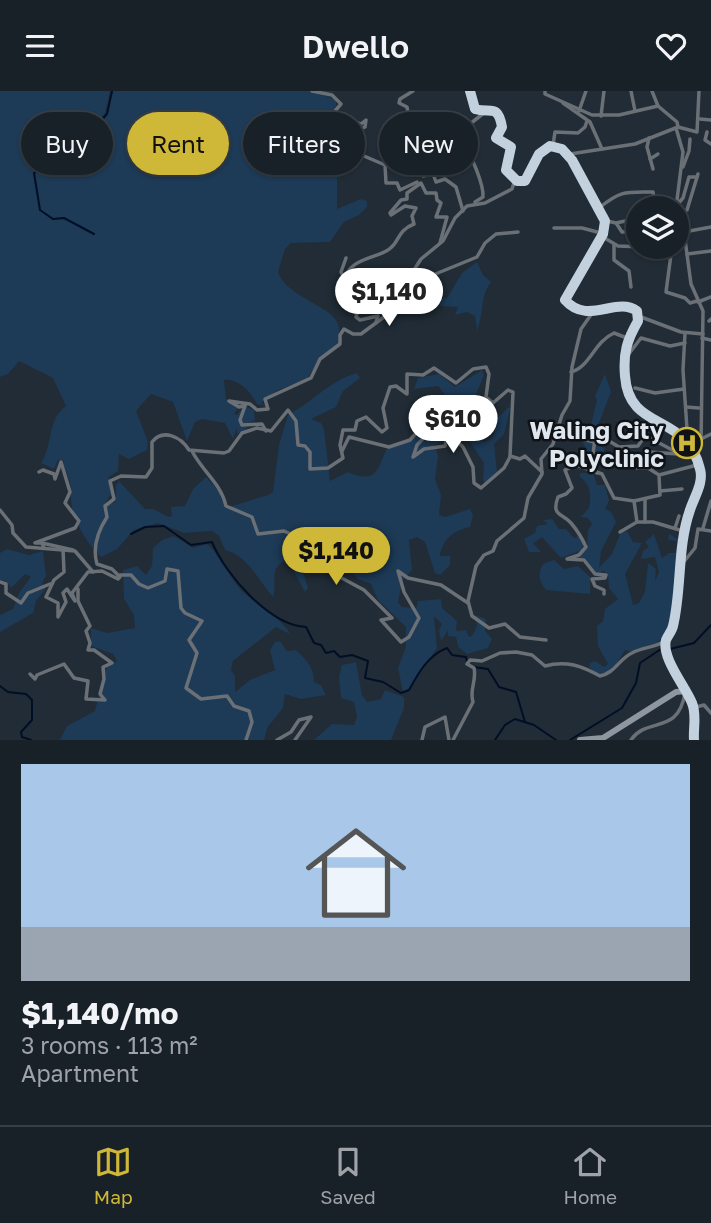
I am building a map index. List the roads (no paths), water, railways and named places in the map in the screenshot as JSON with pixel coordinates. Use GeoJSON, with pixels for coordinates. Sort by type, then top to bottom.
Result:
{"type":"FeatureCollection","features":[{"type":"Feature","properties":{"kind":"highway"},"geometry":{"type":"LineString","coordinates":[[470,91],[475,109],[495,111],[502,124],[496,138],[511,147],[506,170],[515,179],[525,181],[539,154],[552,146],[560,147],[568,155],[610,222],[565,296],[568,303],[575,308],[593,311],[624,305],[634,308],[638,321],[627,338],[624,363],[627,393],[633,405],[683,436],[689,454],[699,464],[701,476],[686,532],[673,625],[666,641],[672,667],[694,707],[694,740]]}},
{"type":"Feature","properties":{"kind":"street"},"geometry":{"type":"LineString","coordinates":[[312,91],[332,95],[341,104],[328,119],[344,117],[361,124],[366,120],[365,127],[348,135],[341,143],[351,147],[350,150],[385,165],[386,183],[397,183],[400,190],[421,181],[426,193],[436,193],[442,206],[436,217],[447,217],[440,243]]}},
{"type":"Feature","properties":{"kind":"street"},"geometry":{"type":"LineString","coordinates":[[408,112],[407,107],[399,103],[400,99],[413,91]]}},
{"type":"Feature","properties":{"kind":"street"},"geometry":{"type":"LineString","coordinates":[[545,91],[545,95],[579,111],[601,116],[657,106]]}},
{"type":"Feature","properties":{"kind":"street"},"geometry":{"type":"LineString","coordinates":[[579,111],[586,91]]}},
{"type":"Feature","properties":{"kind":"street"},"geometry":{"type":"LineString","coordinates":[[601,116],[604,91]]}},
{"type":"Feature","properties":{"kind":"street"},"geometry":{"type":"LineString","coordinates":[[631,91],[635,111]]}},
{"type":"Feature","properties":{"kind":"street"},"geometry":{"type":"LineString","coordinates":[[652,91],[657,106],[677,122],[682,146],[678,196]]}},
{"type":"Feature","properties":{"kind":"street"},"geometry":{"type":"LineString","coordinates":[[699,91],[699,131]]}},
{"type":"Feature","properties":{"kind":"street"},"geometry":{"type":"LineString","coordinates":[[563,103],[563,106],[594,128],[602,149]]}},
{"type":"Feature","properties":{"kind":"street"},"geometry":{"type":"LineString","coordinates":[[478,117],[486,110]]}},
{"type":"Feature","properties":{"kind":"street"},"geometry":{"type":"LineString","coordinates":[[700,119],[711,120]]}},
{"type":"Feature","properties":{"kind":"street"},"geometry":{"type":"LineString","coordinates":[[552,146],[555,132],[578,133],[587,121]]}},
{"type":"Feature","properties":{"kind":"street"},"geometry":{"type":"LineString","coordinates":[[568,155],[635,144],[677,127],[709,133],[705,140],[711,144]]}},
{"type":"Feature","properties":{"kind":"street"},"geometry":{"type":"LineString","coordinates":[[649,138],[647,147],[653,169]]}},
{"type":"Feature","properties":{"kind":"street"},"geometry":{"type":"LineString","coordinates":[[681,168],[689,151],[690,139]]}},
{"type":"Feature","properties":{"kind":"street"},"geometry":{"type":"LineString","coordinates":[[650,159],[658,154]]}},
{"type":"Feature","properties":{"kind":"street"},"geometry":{"type":"LineString","coordinates":[[433,175],[435,182],[445,179],[457,187],[463,211]]}},
{"type":"Feature","properties":{"kind":"street"},"geometry":{"type":"LineString","coordinates":[[478,175],[483,197],[463,211],[440,243],[412,272],[418,277],[433,275],[477,257],[485,243],[496,234],[518,232]]}},
{"type":"Feature","properties":{"kind":"street"},"geometry":{"type":"LineString","coordinates":[[698,176],[687,211],[676,211],[683,199],[689,177],[698,176]]}},
{"type":"Feature","properties":{"kind":"street"},"geometry":{"type":"LineString","coordinates":[[473,204],[485,203],[512,189],[515,179]]}},
{"type":"Feature","properties":{"kind":"street"},"geometry":{"type":"LineString","coordinates":[[345,280],[352,267],[390,249],[400,230],[414,224],[412,216],[415,206],[405,206],[391,215],[390,213],[401,199],[407,199],[407,193],[418,184],[423,185]]}},
{"type":"Feature","properties":{"kind":"street"},"geometry":{"type":"LineString","coordinates":[[600,208],[615,194],[650,192],[654,196]]}},
{"type":"Feature","properties":{"kind":"street"},"geometry":{"type":"LineString","coordinates":[[610,222],[626,220]]}},
{"type":"Feature","properties":{"kind":"street"},"geometry":{"type":"LineString","coordinates":[[610,222],[622,232],[626,232]]}},
{"type":"Feature","properties":{"kind":"street"},"geometry":{"type":"LineString","coordinates":[[689,230],[711,227]]}},
{"type":"Feature","properties":{"kind":"street"},"geometry":{"type":"LineString","coordinates":[[554,228],[582,228],[602,235],[614,244],[626,245]]}},
{"type":"Feature","properties":{"kind":"street"},"geometry":{"type":"LineString","coordinates":[[614,244],[614,260],[629,271],[631,288]]}},
{"type":"Feature","properties":{"kind":"street"},"geometry":{"type":"LineString","coordinates":[[689,254],[711,251]]}},
{"type":"Feature","properties":{"kind":"street"},"geometry":{"type":"LineString","coordinates":[[346,258],[341,272],[360,300],[356,317],[360,320],[378,316],[376,322]]}},
{"type":"Feature","properties":{"kind":"street"},"geometry":{"type":"LineString","coordinates":[[670,259],[666,292],[685,298],[690,303],[711,297]]}},
{"type":"Feature","properties":{"kind":"street"},"geometry":{"type":"LineString","coordinates":[[688,259],[691,284],[702,310],[703,321],[699,408],[701,439]]}},
{"type":"Feature","properties":{"kind":"street"},"geometry":{"type":"LineString","coordinates":[[266,431],[262,424],[242,425],[240,420],[245,406],[239,407],[229,401],[250,404],[257,410],[268,409],[265,399],[312,378],[320,359],[340,344],[341,331],[347,328],[358,335],[410,304],[412,286],[418,277]]}},
{"type":"Feature","properties":{"kind":"street"},"geometry":{"type":"LineString","coordinates":[[546,640],[520,637],[505,624],[489,628],[472,616],[468,603],[478,563],[521,521],[528,498],[542,472],[541,459],[555,437],[570,401],[571,373],[582,329],[593,311]]}},
{"type":"Feature","properties":{"kind":"street"},"geometry":{"type":"LineString","coordinates":[[637,314],[685,333],[711,339]]}},
{"type":"Feature","properties":{"kind":"street"},"geometry":{"type":"LineString","coordinates":[[703,321],[710,321]]}},
{"type":"Feature","properties":{"kind":"street"},"geometry":{"type":"LineString","coordinates":[[571,373],[582,366],[596,345],[607,336],[614,333],[627,338]]}},
{"type":"Feature","properties":{"kind":"street"},"geometry":{"type":"LineString","coordinates":[[683,436],[687,431],[684,390],[685,333]]}},
{"type":"Feature","properties":{"kind":"street"},"geometry":{"type":"LineString","coordinates":[[624,363],[641,338],[670,346],[685,343]]}},
{"type":"Feature","properties":{"kind":"street"},"geometry":{"type":"LineString","coordinates":[[192,451],[223,453],[233,446],[242,433],[257,428],[266,431],[272,429],[288,409],[296,421],[298,445],[305,446],[310,452],[310,469],[328,467],[343,458],[342,451],[343,430],[355,430],[361,417],[370,419],[379,432],[386,429],[387,418],[383,408],[388,389],[396,386],[407,394],[407,374],[423,375],[438,368],[456,383],[482,366],[489,374],[485,383],[489,402],[497,402],[508,390],[514,394],[509,431],[512,443],[510,456],[504,468],[481,488],[474,483],[475,471],[463,447],[451,435],[447,436],[445,446],[424,449],[413,457],[417,445],[432,429],[432,424],[410,440],[389,446],[349,437],[342,451]]}},
{"type":"Feature","properties":{"kind":"street"},"geometry":{"type":"LineString","coordinates":[[635,388],[655,393],[684,390]]}},
{"type":"Feature","properties":{"kind":"street"},"geometry":{"type":"LineString","coordinates":[[686,407],[699,408]]}},
{"type":"Feature","properties":{"kind":"street"},"geometry":{"type":"LineString","coordinates":[[558,427],[565,433],[593,442]]}},
{"type":"Feature","properties":{"kind":"street"},"geometry":{"type":"LineString","coordinates":[[555,437],[565,433]]}},
{"type":"Feature","properties":{"kind":"street"},"geometry":{"type":"LineString","coordinates":[[689,454],[701,439],[711,434]]}},
{"type":"Feature","properties":{"kind":"street"},"geometry":{"type":"LineString","coordinates":[[246,740],[252,722],[249,711],[234,706],[227,697],[201,699],[186,688],[197,653],[189,640],[202,621],[185,613],[181,608],[178,571],[167,569],[165,581],[148,588],[131,575],[120,575],[97,564],[96,539],[107,517],[104,506],[114,499],[110,481],[121,476],[146,477],[152,468],[152,442],[158,435],[178,438],[192,451],[202,470],[220,489],[226,506],[252,517],[258,534],[284,531],[297,537],[302,552],[374,597],[392,618],[381,620],[401,642],[409,637],[419,618],[404,592],[397,571],[408,578],[441,585],[468,603]]}},
{"type":"Feature","properties":{"kind":"street"},"geometry":{"type":"LineString","coordinates":[[597,473],[592,463],[593,442],[597,436],[603,436],[614,445],[627,449],[638,446],[644,437],[648,437],[689,454]]}},
{"type":"Feature","properties":{"kind":"street"},"geometry":{"type":"LineString","coordinates":[[649,452],[689,454]]}},
{"type":"Feature","properties":{"kind":"street"},"geometry":{"type":"LineString","coordinates":[[510,456],[520,459],[525,456],[542,472]]}},
{"type":"Feature","properties":{"kind":"street"},"geometry":{"type":"LineString","coordinates":[[39,472],[43,470],[54,474],[55,479],[61,462],[70,492],[65,503],[79,521],[75,529],[35,543],[75,551]]}},
{"type":"Feature","properties":{"kind":"street"},"geometry":{"type":"LineString","coordinates":[[643,467],[659,475],[699,464]]}},
{"type":"Feature","properties":{"kind":"street"},"geometry":{"type":"LineString","coordinates":[[604,594],[592,579],[605,578],[606,575],[595,575],[584,560],[568,560],[579,555],[586,547],[572,523],[560,517],[555,505],[558,497],[572,488],[564,473],[566,468],[581,466],[604,475],[614,498],[634,501],[658,497],[659,475]]}},
{"type":"Feature","properties":{"kind":"street"},"geometry":{"type":"LineString","coordinates":[[660,491],[682,489]]}},
{"type":"Feature","properties":{"kind":"street"},"geometry":{"type":"LineString","coordinates":[[645,500],[645,522]]}},
{"type":"Feature","properties":{"kind":"street"},"geometry":{"type":"LineString","coordinates":[[634,501],[637,522]]}},
{"type":"Feature","properties":{"kind":"street"},"geometry":{"type":"LineString","coordinates":[[680,565],[687,562],[695,548],[698,529],[702,528],[711,501]]}},
{"type":"Feature","properties":{"kind":"street"},"geometry":{"type":"LineString","coordinates":[[0,510],[12,525],[12,533],[26,547],[30,549],[43,545],[65,545],[75,551],[93,572]]}},
{"type":"Feature","properties":{"kind":"street"},"geometry":{"type":"LineString","coordinates":[[675,528],[679,516]]}},
{"type":"Feature","properties":{"kind":"street"},"geometry":{"type":"LineString","coordinates":[[620,532],[637,522],[645,522],[686,532]]}},
{"type":"Feature","properties":{"kind":"street"},"geometry":{"type":"LineString","coordinates":[[702,528],[711,531]]}},
{"type":"Feature","properties":{"kind":"street"},"geometry":{"type":"LineString","coordinates":[[63,549],[64,572],[51,585],[46,597],[58,603],[58,617],[66,602],[63,593],[67,589],[73,602],[72,593],[79,588]]}},
{"type":"Feature","properties":{"kind":"street"},"geometry":{"type":"LineString","coordinates":[[30,674],[35,679],[37,675],[64,664],[74,678],[88,681],[86,699],[105,700],[100,694],[104,679],[102,671],[103,667],[112,663],[94,650],[88,650],[89,639],[86,631],[89,626],[78,601],[79,588],[84,575],[93,572],[102,571],[118,579],[120,575]]}},
{"type":"Feature","properties":{"kind":"street"},"geometry":{"type":"LineString","coordinates":[[0,582],[6,584],[6,593],[21,603],[28,593],[45,584],[51,585]]}},
{"type":"Feature","properties":{"kind":"street"},"geometry":{"type":"LineString","coordinates":[[451,740],[473,702],[470,692],[475,673],[467,661],[471,659],[482,661],[491,655],[516,652],[532,655],[545,666],[555,663],[585,667],[600,676],[611,673],[632,653],[656,647],[666,641]]}},
{"type":"Feature","properties":{"kind":"street"},"geometry":{"type":"LineString","coordinates":[[580,740],[603,738],[676,692],[685,691],[683,705],[673,719],[636,732],[631,740]]}},
{"type":"Feature","properties":{"kind":"street"},"geometry":{"type":"LineString","coordinates":[[694,707],[704,705],[711,713]]}},
{"type":"Feature","properties":{"kind":"street"},"geometry":{"type":"LineString","coordinates":[[278,740],[291,732],[299,720],[311,717],[295,740]]}},
{"type":"Feature","properties":{"kind":"street"},"geometry":{"type":"LineString","coordinates":[[422,740],[425,727],[445,717],[451,740]]}},
{"type":"Feature","properties":{"kind":"waterway"},"geometry":{"type":"LineString","coordinates":[[94,234],[64,218],[53,219],[40,210],[34,173],[65,150],[71,152],[107,114],[112,91]]}},
{"type":"Feature","properties":{"kind":"waterway"},"geometry":{"type":"LineString","coordinates":[[131,534],[145,527],[164,526],[191,545],[212,542],[227,568],[263,608],[292,624],[306,627],[314,643],[321,645],[326,653],[334,651],[340,657],[352,655],[368,661],[365,678],[383,682],[401,693],[409,690],[424,666],[440,651],[447,648],[452,655],[466,657],[467,661]]}},
{"type":"Feature","properties":{"kind":"waterway"},"geometry":{"type":"LineString","coordinates":[[670,649],[694,643],[711,625]]}},
{"type":"Feature","properties":{"kind":"waterway"},"geometry":{"type":"LineString","coordinates":[[570,740],[622,708],[636,683],[640,663],[661,649]]}},
{"type":"Feature","properties":{"kind":"waterway"},"geometry":{"type":"LineString","coordinates":[[474,667],[488,669],[499,687],[516,692],[525,722]]}},
{"type":"Feature","properties":{"kind":"waterway"},"geometry":{"type":"LineString","coordinates":[[0,686],[8,692],[26,694],[32,700],[32,720],[21,732],[22,737],[31,740]]}},
{"type":"Feature","properties":{"kind":"waterway"},"geometry":{"type":"LineString","coordinates":[[495,740],[505,725],[515,719],[534,725],[556,740]]}},
{"type":"Feature","properties":{"kind":"place","name":"Waling City Polyclinic"},"geometry":{"type":"Point","coordinates":[687,443]}}]}
